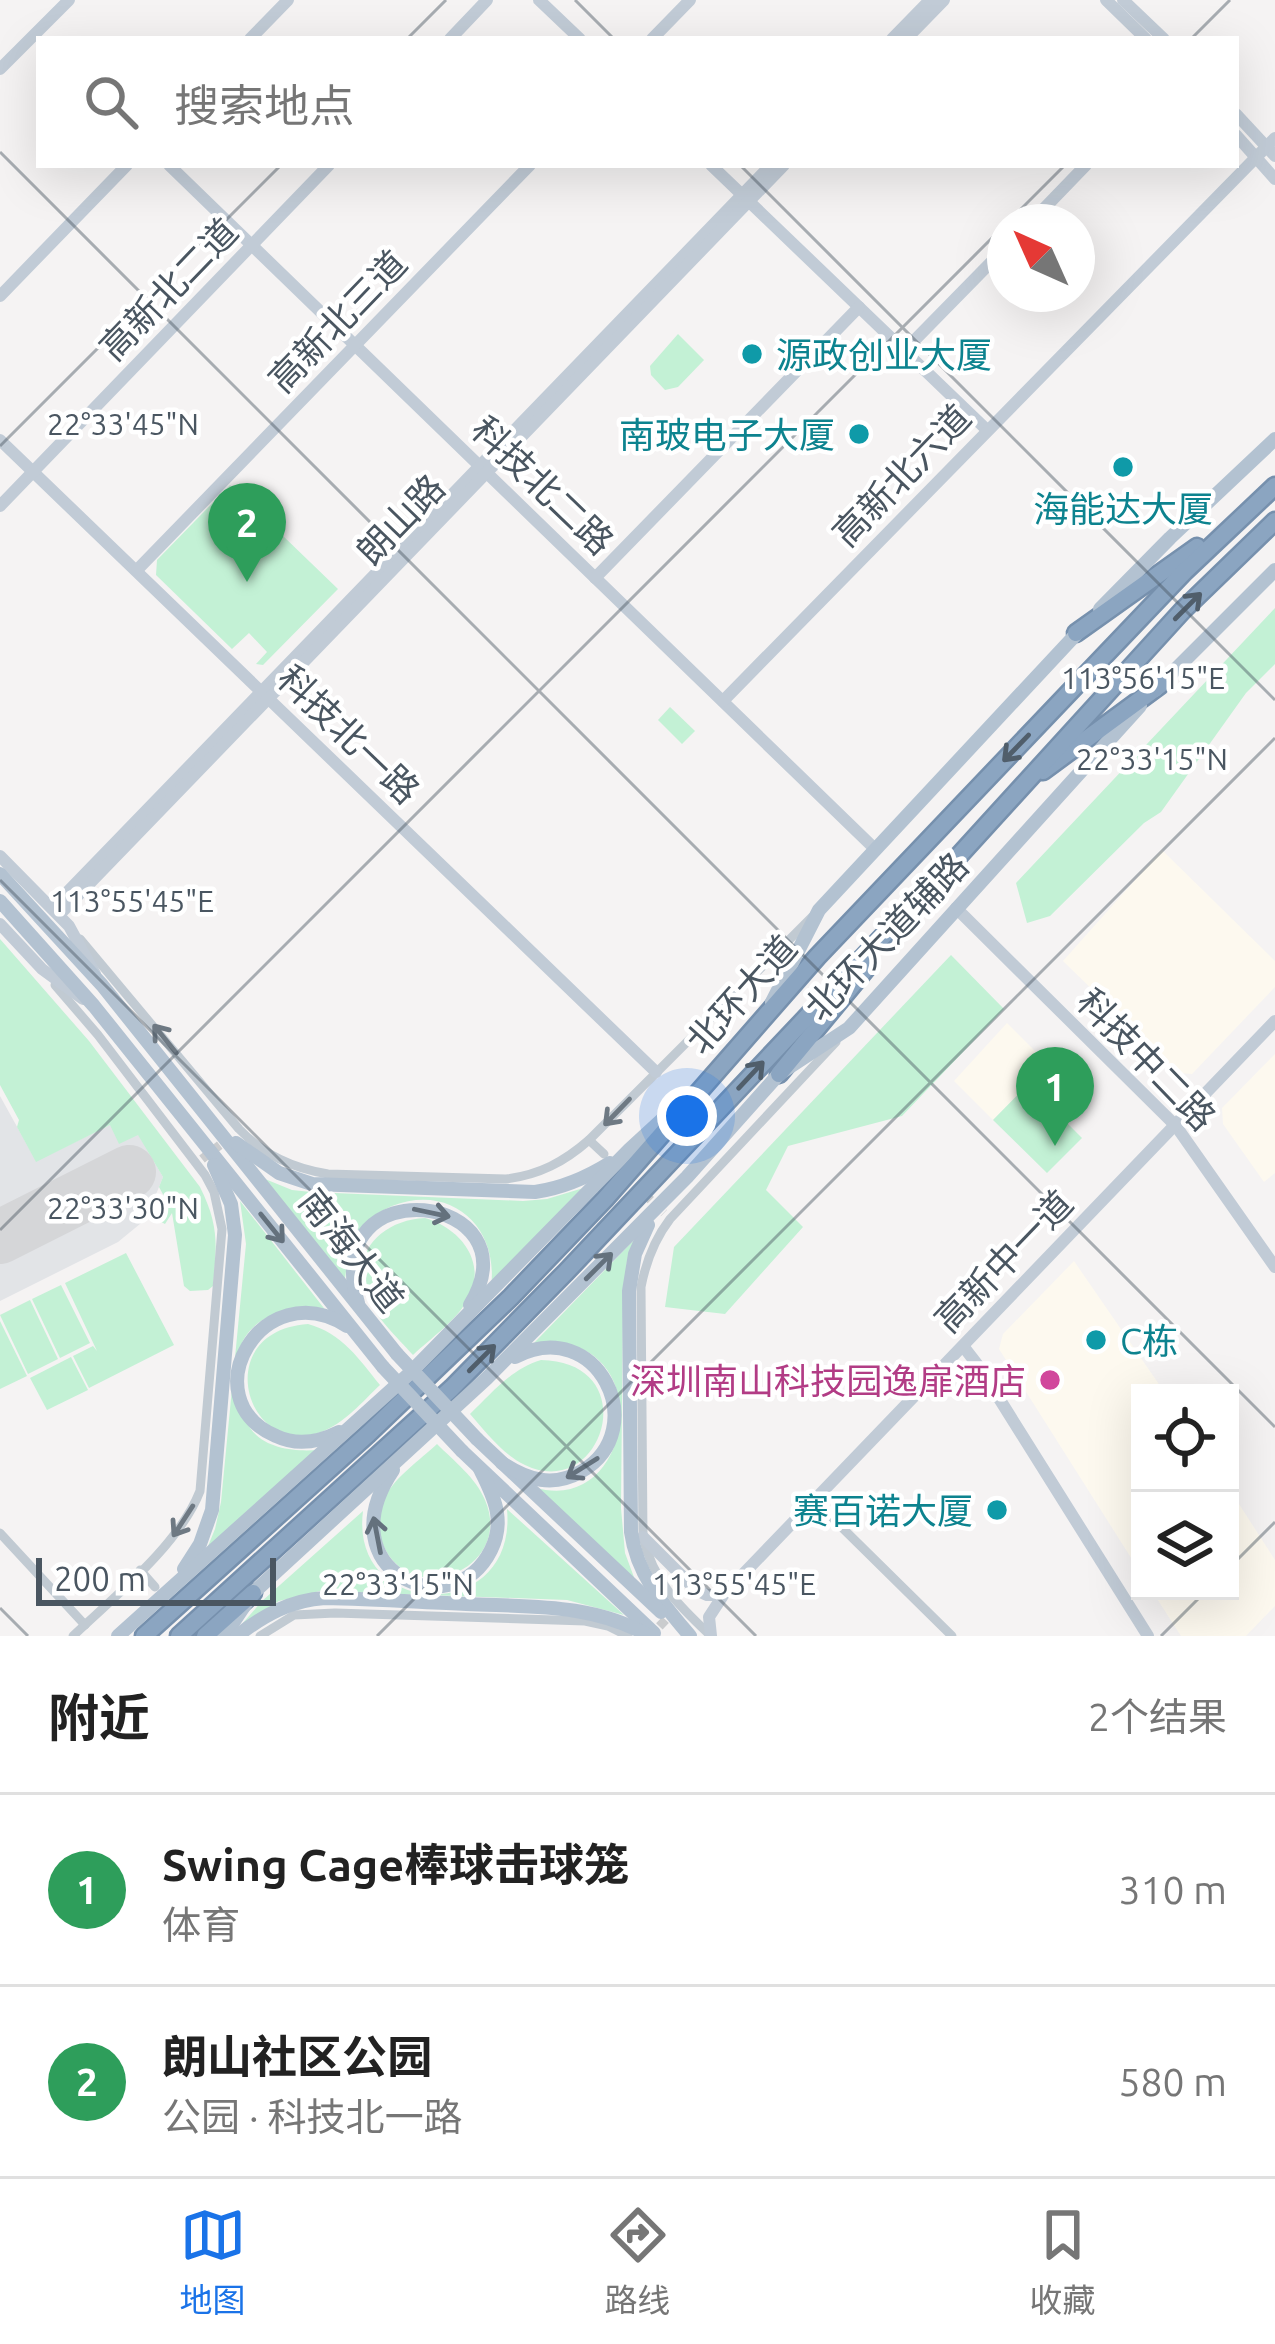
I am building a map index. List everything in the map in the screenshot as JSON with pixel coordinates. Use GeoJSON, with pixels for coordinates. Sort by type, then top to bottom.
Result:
{"type":"FeatureCollection","features":[{"type":"Feature","properties":{"kind":"highway","name":"北环大道"},"geometry":{"type":"LineString","coordinates":[[144,1636],[368,1434],[511,1297],[605,1199],[817,957],[1185,571],[1275,485]]}},
{"type":"Feature","properties":{"kind":"highway"},"geometry":{"type":"LineString","coordinates":[[1076,633],[1246,512]]}},
{"type":"Feature","properties":{"kind":"highway","name":"北环大道"},"geometry":{"type":"LineString","coordinates":[[179,1636],[452,1388],[955,860],[1183,610],[1275,521]]}},
{"type":"Feature","properties":{"kind":"highway"},"geometry":{"type":"LineString","coordinates":[[1009,798],[1160,685]]}},
{"type":"Feature","properties":{"kind":"highway"},"geometry":{"type":"LineString","coordinates":[[779,1074],[955,860]]}},
{"type":"Feature","properties":{"kind":"highway"},"geometry":{"type":"LineString","coordinates":[[205,1636],[253,1593]]}},
{"type":"Feature","properties":{"kind":"main road","name":"北环大道辅路"},"geometry":{"type":"LineString","coordinates":[[819,910],[1076,633],[1275,440]]}},
{"type":"Feature","properties":{"kind":"main road","name":"北环大道辅路"},"geometry":{"type":"LineString","coordinates":[[224,1636],[253,1593],[487,1378],[687,1178],[779,1074],[850,1028],[1160,685],[1275,570]]}},
{"type":"Feature","properties":{"kind":"main road","name":"南海大道"},"geometry":{"type":"LineString","coordinates":[[0,874],[102,985],[397,1354],[502,1463],[691,1631]]}},
{"type":"Feature","properties":{"kind":"main road","name":"南海大道"},"geometry":{"type":"LineString","coordinates":[[0,901],[94,1006],[383,1366],[462,1451],[653,1636]]}},
{"type":"Feature","properties":{"kind":"main road"},"geometry":{"type":"LineString","coordinates":[[760,1023],[819,910]]}},
{"type":"Feature","properties":{"kind":"main road"},"geometry":{"type":"LineString","coordinates":[[163,1587],[455,1330],[629,1150],[714,1074]]}},
{"type":"Feature","properties":{"kind":"main road"},"geometry":{"type":"LineString","coordinates":[[195,1100],[266,1166],[294,1179],[330,1186],[551,1190],[582,1179],[629,1150]]}},
{"type":"Feature","properties":{"kind":"main road"},"geometry":{"type":"LineString","coordinates":[[118,1636],[200,1544],[212,1510],[235,1235],[226,1190],[185,1121]]}},
{"type":"Feature","properties":{"kind":"main road"},"geometry":{"type":"LineString","coordinates":[[687,1178],[648,1224],[635,1254],[629,1291],[628,1385],[633,1545],[654,1592],[691,1631]]}},
{"type":"Feature","properties":{"kind":"main road"},"geometry":{"type":"LineString","coordinates":[[363,1313],[353,1268],[363,1238],[398,1210],[429,1209],[467,1229],[481,1252],[483,1279],[455,1330]]}},
{"type":"Feature","properties":{"kind":"main road"},"geometry":{"type":"LineString","coordinates":[[356,1333],[327,1315],[308,1311],[277,1318],[263,1327],[242,1356],[238,1391],[253,1421],[282,1439],[318,1441],[358,1420]]}},
{"type":"Feature","properties":{"kind":"main road"},"geometry":{"type":"LineString","coordinates":[[487,1378],[526,1351],[561,1347],[592,1362],[613,1404],[613,1429],[604,1451],[575,1475],[542,1481],[502,1463]]}},
{"type":"Feature","properties":{"kind":"main road"},"geometry":{"type":"LineString","coordinates":[[414,1444],[382,1487],[373,1513],[380,1553],[407,1581],[446,1585],[469,1576],[486,1558],[497,1535],[497,1512],[480,1469]]}},
{"type":"Feature","properties":{"kind":"main road"},"geometry":{"type":"LineString","coordinates":[[237,1636],[277,1609],[325,1598],[569,1610],[605,1616],[653,1636]]}},
{"type":"Feature","properties":{"kind":"street"},"geometry":{"type":"LineString","coordinates":[[39,36],[69,0]]}},
{"type":"Feature","properties":{"kind":"street"},"geometry":{"type":"LineString","coordinates":[[253,36],[288,0]]}},
{"type":"Feature","properties":{"kind":"street"},"geometry":{"type":"LineString","coordinates":[[453,36],[487,0]]}},
{"type":"Feature","properties":{"kind":"street"},"geometry":{"type":"LineString","coordinates":[[539,0],[577,36]]}},
{"type":"Feature","properties":{"kind":"street"},"geometry":{"type":"LineString","coordinates":[[655,36],[690,0]]}},
{"type":"Feature","properties":{"kind":"street"},"geometry":{"type":"LineString","coordinates":[[895,36],[930,0]]}},
{"type":"Feature","properties":{"kind":"street"},"geometry":{"type":"LineString","coordinates":[[909,36],[944,0]]}},
{"type":"Feature","properties":{"kind":"street"},"geometry":{"type":"LineString","coordinates":[[1106,0],[1143,36]]}},
{"type":"Feature","properties":{"kind":"street"},"geometry":{"type":"LineString","coordinates":[[1123,0],[1161,36]]}},
{"type":"Feature","properties":{"kind":"street"},"geometry":{"type":"LineString","coordinates":[[0,69],[36,39]]}},
{"type":"Feature","properties":{"kind":"street"},"geometry":{"type":"LineString","coordinates":[[1239,117],[1268,149],[1275,179]]}},
{"type":"Feature","properties":{"kind":"street"},"geometry":{"type":"LineString","coordinates":[[1239,136],[1268,149]]}},
{"type":"Feature","properties":{"kind":"street","name":"高新北六道"},"geometry":{"type":"LineString","coordinates":[[723,701],[1268,149]]}},
{"type":"Feature","properties":{"kind":"street"},"geometry":{"type":"LineString","coordinates":[[0,296],[124,168]]}},
{"type":"Feature","properties":{"kind":"street","name":"科技北二路"},"geometry":{"type":"LineString","coordinates":[[172,168],[875,849]]}},
{"type":"Feature","properties":{"kind":"street","name":"高新北二道"},"geometry":{"type":"LineString","coordinates":[[0,506],[325,168]]}},
{"type":"Feature","properties":{"kind":"street","name":"高新北三道"},"geometry":{"type":"LineString","coordinates":[[136,570],[527,168]]}},
{"type":"Feature","properties":{"kind":"street"},"geometry":{"type":"LineString","coordinates":[[714,168],[987,430]]}},
{"type":"Feature","properties":{"kind":"street","name":"朗山路"},"geometry":{"type":"LineString","coordinates":[[746,198],[769,168]]}},
{"type":"Feature","properties":{"kind":"street","name":"朗山路"},"geometry":{"type":"LineString","coordinates":[[60,916],[265,695],[746,198],[781,168]]}},
{"type":"Feature","properties":{"kind":"street"},"geometry":{"type":"LineString","coordinates":[[1048,204],[1083,168]]}},
{"type":"Feature","properties":{"kind":"street"},"geometry":{"type":"LineString","coordinates":[[904,351],[987,266]]}},
{"type":"Feature","properties":{"kind":"street"},"geometry":{"type":"LineString","coordinates":[[595,578],[859,307]]}},
{"type":"Feature","properties":{"kind":"street","name":"科技北一路"},"geometry":{"type":"LineString","coordinates":[[0,440],[656,1072]]}},
{"type":"Feature","properties":{"kind":"street"},"geometry":{"type":"LineString","coordinates":[[0,856],[60,916],[102,985]]}},
{"type":"Feature","properties":{"kind":"street","name":"科技中二路"},"geometry":{"type":"LineString","coordinates":[[956,908],[1176,1126],[1275,1267]]}},
{"type":"Feature","properties":{"kind":"street","name":"北环大道辅路"},"geometry":{"type":"LineString","coordinates":[[60,916],[236,1131],[281,1162],[328,1174],[506,1179],[557,1164],[589,1140],[819,910]]}},
{"type":"Feature","properties":{"kind":"street","name":"南海大道"},"geometry":{"type":"LineString","coordinates":[[0,924],[42,969],[94,1006]]}},
{"type":"Feature","properties":{"kind":"street"},"geometry":{"type":"LineString","coordinates":[[42,969],[200,1161],[214,1192],[222,1229],[202,1479],[189,1516],[74,1636]]}},
{"type":"Feature","properties":{"kind":"street","name":"高新中一道"},"geometry":{"type":"LineString","coordinates":[[724,1594],[1275,1021]]}},
{"type":"Feature","properties":{"kind":"street"},"geometry":{"type":"LineString","coordinates":[[724,1594],[709,1617],[711,1636],[691,1631],[653,1571],[643,1537],[641,1287],[667,1216],[850,1028]]}},
{"type":"Feature","properties":{"kind":"street"},"geometry":{"type":"LineString","coordinates":[[589,1140],[604,1154]]}},
{"type":"Feature","properties":{"kind":"street"},"geometry":{"type":"LineString","coordinates":[[962,1346],[1148,1636]]}},
{"type":"Feature","properties":{"kind":"street"},"geometry":{"type":"LineString","coordinates":[[814,1500],[952,1636]]}},
{"type":"Feature","properties":{"kind":"street"},"geometry":{"type":"LineString","coordinates":[[0,1534],[85,1625]]}},
{"type":"Feature","properties":{"kind":"street"},"geometry":{"type":"LineString","coordinates":[[643,1537],[696,1590],[724,1594]]}},
{"type":"Feature","properties":{"kind":"street"},"geometry":{"type":"LineString","coordinates":[[140,1570],[163,1587]]}},
{"type":"Feature","properties":{"kind":"street"},"geometry":{"type":"LineString","coordinates":[[260,1636],[294,1615],[334,1612],[585,1621],[628,1636]]}},
{"type":"Feature","properties":{"kind":"shaded area"},"geometry":{"type":"Polygon","coordinates":[[[1162,850],[1275,961],[1275,987],[1192,1074],[1178,1073],[1063,961],[1162,850]]]}},
{"type":"Feature","properties":{"kind":"shaded area"},"geometry":{"type":"Polygon","coordinates":[[[1007,1023],[1048,1064],[993,1120],[954,1081],[1007,1023]]]}},
{"type":"Feature","properties":{"kind":"shaded area"},"geometry":{"type":"Polygon","coordinates":[[[1275,1054],[1275,1173],[1264,1182],[1223,1124],[1222,1108],[1275,1054]]]}},
{"type":"Feature","properties":{"kind":"shaded area"},"geometry":{"type":"Polygon","coordinates":[[[0,1096],[36,1161],[110,1125],[138,1134],[163,1177],[146,1219],[118,1242],[0,1301],[0,1096]]]}},
{"type":"Feature","properties":{"kind":"shaded area"},"geometry":{"type":"Polygon","coordinates":[[[1074,1261],[1159,1384],[1131,1384],[1131,1558],[999,1349],[1003,1334],[1074,1261]]]}},
{"type":"Feature","properties":{"kind":"shaded area"},"geometry":{"type":"Polygon","coordinates":[[[1239,1504],[1275,1560],[1275,1606],[1246,1636],[1181,1636],[1158,1600],[1239,1600],[1239,1504]]]}},
{"type":"Feature","properties":{"kind":"green space"},"geometry":{"type":"Polygon","coordinates":[[[678,334],[704,360],[678,387],[665,390],[651,375],[650,366],[678,334]]]}},
{"type":"Feature","properties":{"kind":"green space"},"geometry":{"type":"Polygon","coordinates":[[[230,485],[338,589],[263,665],[256,664],[267,652],[249,633],[232,649],[156,575],[157,560],[230,485]]]}},
{"type":"Feature","properties":{"kind":"green space"},"geometry":{"type":"Polygon","coordinates":[[[1275,608],[1275,664],[1246,693],[1161,812],[1050,916],[1027,923],[1016,883],[1275,608]]]}},
{"type":"Feature","properties":{"kind":"green space"},"geometry":{"type":"Polygon","coordinates":[[[670,707],[695,731],[682,744],[658,720],[670,707]]]}},
{"type":"Feature","properties":{"kind":"green space"},"geometry":{"type":"Polygon","coordinates":[[[0,939],[89,1041],[200,1187],[215,1235],[213,1286],[208,1290],[190,1291],[184,1286],[172,1213],[165,1224],[154,1218],[165,1198],[159,1187],[163,1177],[138,1135],[119,1144],[110,1125],[36,1162],[0,1085],[0,939]]]}},
{"type":"Feature","properties":{"kind":"green space"},"geometry":{"type":"Polygon","coordinates":[[[951,955],[1004,1009],[902,1116],[788,1146],[766,1190],[803,1227],[725,1314],[665,1307],[674,1247],[951,955]]]}},
{"type":"Feature","properties":{"kind":"green space"},"geometry":{"type":"Polygon","coordinates":[[[1048,1064],[1082,1098],[1062,1118],[1082,1138],[1047,1173],[993,1120],[1048,1064]]]}},
{"type":"Feature","properties":{"kind":"green space"},"geometry":{"type":"Polygon","coordinates":[[[265,1179],[311,1192],[523,1201],[590,1186],[491,1287],[491,1265],[479,1229],[451,1206],[414,1200],[377,1214],[353,1240],[345,1279],[265,1179]]]}},
{"type":"Feature","properties":{"kind":"green space"},"geometry":{"type":"Polygon","coordinates":[[[240,1201],[327,1312],[286,1311],[250,1330],[238,1359],[245,1417],[267,1442],[287,1449],[318,1450],[206,1551],[221,1502],[246,1244],[240,1201]]]}},
{"type":"Feature","properties":{"kind":"green space"},"geometry":{"type":"Polygon","coordinates":[[[425,1218],[459,1238],[475,1272],[463,1307],[413,1355],[370,1302],[363,1264],[374,1240],[384,1231],[425,1218]]]}},
{"type":"Feature","properties":{"kind":"green space"},"geometry":{"type":"Polygon","coordinates":[[[634,1240],[623,1299],[621,1508],[625,1553],[635,1580],[534,1487],[568,1490],[594,1476],[612,1452],[620,1422],[617,1391],[602,1364],[575,1346],[534,1343],[634,1240]]]}},
{"type":"Feature","properties":{"kind":"green space"},"geometry":{"type":"Polygon","coordinates":[[[126,1253],[174,1345],[89,1388],[73,1356],[93,1346],[97,1351],[65,1283],[126,1253]]]}},
{"type":"Feature","properties":{"kind":"green space"},"geometry":{"type":"Polygon","coordinates":[[[61,1285],[90,1343],[60,1358],[32,1299],[61,1285]]]}},
{"type":"Feature","properties":{"kind":"green space"},"geometry":{"type":"Polygon","coordinates":[[[30,1300],[58,1359],[28,1374],[0,1315],[30,1300]]]}},
{"type":"Feature","properties":{"kind":"green space"},"geometry":{"type":"Polygon","coordinates":[[[0,1321],[27,1376],[0,1389],[0,1321]]]}},
{"type":"Feature","properties":{"kind":"green space"},"geometry":{"type":"Polygon","coordinates":[[[308,1324],[340,1340],[380,1385],[329,1428],[295,1436],[273,1428],[257,1412],[249,1391],[249,1369],[258,1348],[277,1332],[308,1324]]]}},
{"type":"Feature","properties":{"kind":"green space"},"geometry":{"type":"Polygon","coordinates":[[[71,1357],[88,1390],[47,1410],[30,1378],[71,1357]]]}},
{"type":"Feature","properties":{"kind":"green space"},"geometry":{"type":"Polygon","coordinates":[[[541,1360],[574,1367],[594,1383],[603,1404],[602,1428],[592,1449],[575,1465],[552,1471],[517,1461],[470,1414],[511,1376],[541,1360]]]}},
{"type":"Feature","properties":{"kind":"green space"},"geometry":{"type":"Polygon","coordinates":[[[437,1444],[476,1484],[490,1524],[485,1546],[473,1562],[434,1578],[414,1575],[395,1563],[382,1542],[379,1520],[390,1489],[437,1444]]]}},
{"type":"Feature","properties":{"kind":"green space"},"geometry":{"type":"Polygon","coordinates":[[[507,1509],[624,1615],[567,1600],[320,1591],[279,1601],[242,1624],[363,1511],[366,1547],[381,1573],[405,1589],[434,1594],[463,1589],[487,1573],[503,1547],[507,1509]]]}},
{"type":"Feature","properties":{"kind":"runway"},"geometry":{"type":"LineString","coordinates":[[0,1237],[129,1172]]}},
{"type":"Feature","properties":{"kind":"tunnel"},"geometry":{"type":"LineString","coordinates":[[202,1159],[234,1134]]}},
{"type":"Feature","properties":{"kind":"tunnel"},"geometry":{"type":"LineString","coordinates":[[625,1175],[664,1213]]}},
{"type":"Feature","properties":{"kind":"tunnel"},"geometry":{"type":"LineString","coordinates":[[650,1636],[675,1610]]}},
{"type":"Feature","properties":{"kind":"place","name":"源政创业大厦"},"geometry":{"type":"Point","coordinates":[752,354]}},
{"type":"Feature","properties":{"kind":"place","name":"南玻电子大厦"},"geometry":{"type":"Point","coordinates":[859,434]}},
{"type":"Feature","properties":{"kind":"place","name":"海能达大厦"},"geometry":{"type":"Point","coordinates":[1123,467]}},
{"type":"Feature","properties":{"kind":"place","name":"朗山社区公园"},"geometry":{"type":"Point","coordinates":[247,582]}},
{"type":"Feature","properties":{"kind":"place","name":"Swing Cage棒球击球笼"},"geometry":{"type":"Point","coordinates":[1055,1146]}},
{"type":"Feature","properties":{"kind":"place","name":"C栋"},"geometry":{"type":"Point","coordinates":[1096,1340]}},
{"type":"Feature","properties":{"kind":"place","name":"深圳南山科技园逸扉酒店"},"geometry":{"type":"Point","coordinates":[1050,1380]}},
{"type":"Feature","properties":{"kind":"place","name":"赛百诺大厦"},"geometry":{"type":"Point","coordinates":[997,1510]}}]}
